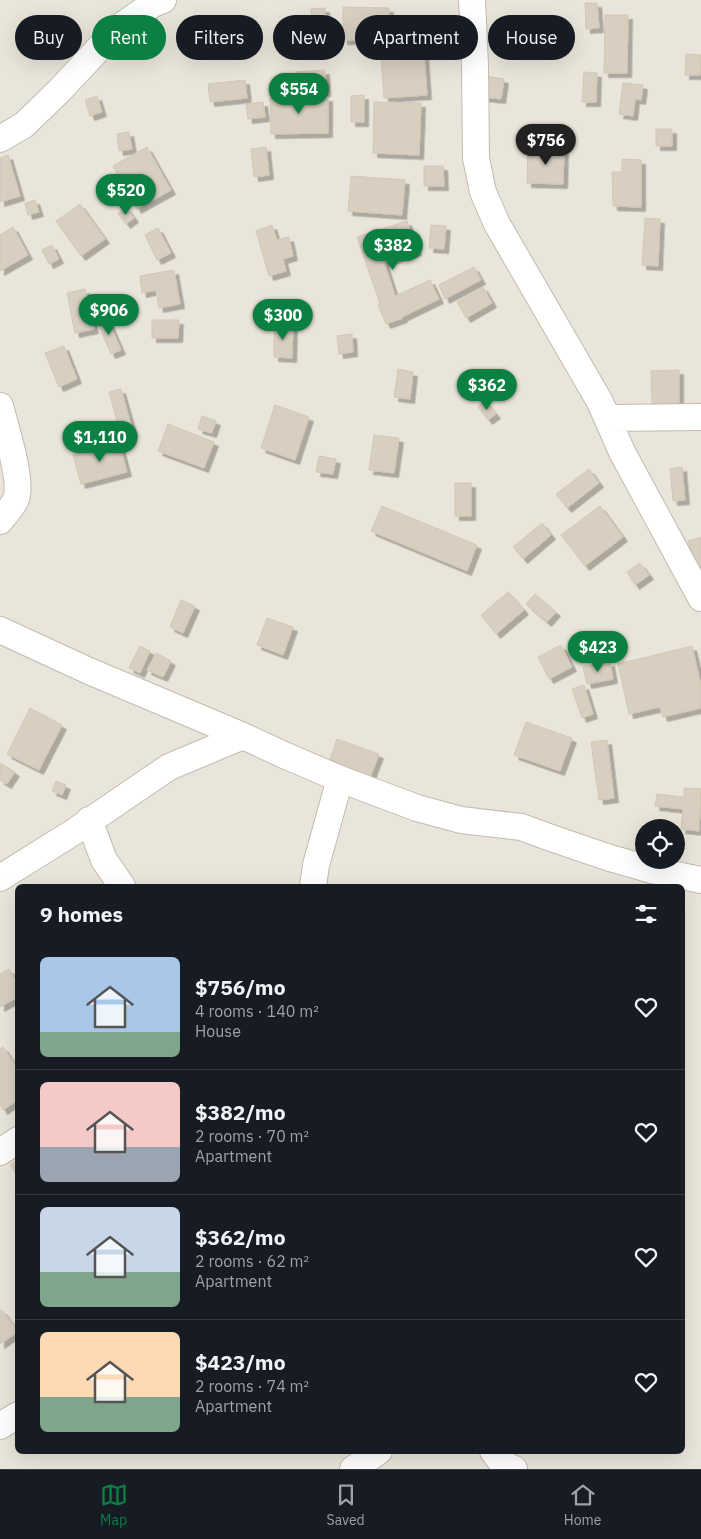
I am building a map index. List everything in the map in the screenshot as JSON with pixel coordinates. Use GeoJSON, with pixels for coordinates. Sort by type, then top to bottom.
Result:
{"type":"FeatureCollection","features":[{"type":"Feature","properties":{"kind":"street"},"geometry":{"type":"LineString","coordinates":[[0,139],[24,125],[118,28],[153,4],[163,0]]}},
{"type":"Feature","properties":{"kind":"street"},"geometry":{"type":"LineString","coordinates":[[472,0],[476,158],[482,192],[497,224],[600,402],[622,452],[701,598]]}},
{"type":"Feature","properties":{"kind":"street"},"geometry":{"type":"LineString","coordinates":[[0,406],[10,442],[18,485],[16,499],[0,521]]}},
{"type":"Feature","properties":{"kind":"street"},"geometry":{"type":"LineString","coordinates":[[608,418],[701,417]]}},
{"type":"Feature","properties":{"kind":"street"},"geometry":{"type":"LineString","coordinates":[[0,630],[89,672],[243,736],[340,779],[417,808],[460,820],[521,827],[610,858],[652,870],[701,880]]}},
{"type":"Feature","properties":{"kind":"street"},"geometry":{"type":"LineString","coordinates":[[0,878],[169,768],[243,736]]}},
{"type":"Feature","properties":{"kind":"street"},"geometry":{"type":"LineString","coordinates":[[313,884],[316,865],[340,779]]}},
{"type":"Feature","properties":{"kind":"street"},"geometry":{"type":"LineString","coordinates":[[89,820],[104,860],[121,884]]}},
{"type":"Feature","properties":{"kind":"street"},"geometry":{"type":"LineString","coordinates":[[56,843],[104,860]]}},
{"type":"Feature","properties":{"kind":"street"},"geometry":{"type":"LineString","coordinates":[[0,1152],[15,1142]]}},
{"type":"Feature","properties":{"kind":"street"},"geometry":{"type":"LineString","coordinates":[[0,1426],[15,1417]]}},
{"type":"Feature","properties":{"kind":"street"},"geometry":{"type":"LineString","coordinates":[[353,1469],[375,1454]]}},
{"type":"Feature","properties":{"kind":"street"},"geometry":{"type":"LineString","coordinates":[[495,1454],[502,1462],[514,1469]]}},
{"type":"Feature","properties":{"kind":"shaded area"},"geometry":{"type":"Polygon","coordinates":[[[0,0],[701,0],[701,1469],[0,1469],[0,0]]]}},
{"type":"Feature","properties":{"kind":"building"},"geometry":{"type":"Polygon","coordinates":[[[585,3],[597,3],[599,28],[586,29],[585,3]]]}},
{"type":"Feature","properties":{"kind":"building"},"geometry":{"type":"Polygon","coordinates":[[[343,7],[389,8],[389,15],[355,15],[355,40],[345,40],[345,15],[343,15],[343,7]]]}},
{"type":"Feature","properties":{"kind":"building"},"geometry":{"type":"Polygon","coordinates":[[[325,8],[325,15],[311,15],[311,9],[325,8]]]}},
{"type":"Feature","properties":{"kind":"building"},"geometry":{"type":"Polygon","coordinates":[[[605,15],[628,15],[627,73],[604,73],[605,15]]]}},
{"type":"Feature","properties":{"kind":"building"},"geometry":{"type":"Polygon","coordinates":[[[686,54],[701,55],[700,75],[685,75],[686,54]]]}},
{"type":"Feature","properties":{"kind":"building"},"geometry":{"type":"Polygon","coordinates":[[[381,60],[424,60],[427,95],[384,98],[381,60]]]}},
{"type":"Feature","properties":{"kind":"building"},"geometry":{"type":"Polygon","coordinates":[[[325,70],[326,92],[298,93],[296,72],[325,70]]]}},
{"type":"Feature","properties":{"kind":"building"},"geometry":{"type":"Polygon","coordinates":[[[584,72],[597,73],[596,102],[582,102],[584,72]]]}},
{"type":"Feature","properties":{"kind":"building"},"geometry":{"type":"Polygon","coordinates":[[[486,76],[504,79],[501,99],[483,97],[486,76]]]}},
{"type":"Feature","properties":{"kind":"building"},"geometry":{"type":"Polygon","coordinates":[[[245,80],[247,98],[210,102],[208,84],[245,80]]]}},
{"type":"Feature","properties":{"kind":"building"},"geometry":{"type":"Polygon","coordinates":[[[623,83],[643,85],[641,100],[635,99],[633,116],[619,114],[623,83]]]}},
{"type":"Feature","properties":{"kind":"building"},"geometry":{"type":"Polygon","coordinates":[[[364,95],[364,122],[351,122],[351,96],[364,95]]]}},
{"type":"Feature","properties":{"kind":"building"},"geometry":{"type":"Polygon","coordinates":[[[97,96],[102,112],[90,116],[85,100],[97,96]]]}},
{"type":"Feature","properties":{"kind":"building"},"geometry":{"type":"Polygon","coordinates":[[[328,97],[328,133],[271,134],[270,98],[328,97]]]}},
{"type":"Feature","properties":{"kind":"building"},"geometry":{"type":"Polygon","coordinates":[[[263,102],[265,117],[248,119],[246,104],[263,102]]]}},
{"type":"Feature","properties":{"kind":"building"},"geometry":{"type":"Polygon","coordinates":[[[374,102],[421,103],[419,155],[373,153],[374,102]]]}},
{"type":"Feature","properties":{"kind":"building"},"geometry":{"type":"Polygon","coordinates":[[[656,129],[672,129],[672,146],[656,146],[656,129]]]}},
{"type":"Feature","properties":{"kind":"building"},"geometry":{"type":"Polygon","coordinates":[[[129,132],[132,149],[119,151],[117,134],[129,132]]]}},
{"type":"Feature","properties":{"kind":"building"},"geometry":{"type":"Polygon","coordinates":[[[147,147],[171,190],[137,209],[113,166],[147,147]]]}},
{"type":"Feature","properties":{"kind":"building"},"geometry":{"type":"Polygon","coordinates":[[[266,147],[269,175],[254,177],[251,149],[266,147]]]}},
{"type":"Feature","properties":{"kind":"building"},"geometry":{"type":"Polygon","coordinates":[[[528,149],[564,150],[563,184],[527,183],[528,149]]]}},
{"type":"Feature","properties":{"kind":"building"},"geometry":{"type":"Polygon","coordinates":[[[8,155],[20,196],[0,202],[0,158],[8,155]]]}},
{"type":"Feature","properties":{"kind":"building"},"geometry":{"type":"Polygon","coordinates":[[[622,159],[641,160],[641,207],[613,206],[612,172],[622,172],[622,159]]]}},
{"type":"Feature","properties":{"kind":"building"},"geometry":{"type":"Polygon","coordinates":[[[424,166],[443,166],[444,186],[424,186],[424,166]]]}},
{"type":"Feature","properties":{"kind":"building"},"geometry":{"type":"Polygon","coordinates":[[[351,176],[405,180],[402,215],[348,211],[351,176]]]}},
{"type":"Feature","properties":{"kind":"building"},"geometry":{"type":"Polygon","coordinates":[[[35,200],[39,212],[28,215],[25,203],[35,200]]]}},
{"type":"Feature","properties":{"kind":"building"},"geometry":{"type":"Polygon","coordinates":[[[80,204],[105,239],[81,256],[56,221],[80,204]]]}},
{"type":"Feature","properties":{"kind":"building"},"geometry":{"type":"Polygon","coordinates":[[[126,207],[134,218],[126,224],[118,214],[126,207]]]}},
{"type":"Feature","properties":{"kind":"building"},"geometry":{"type":"Polygon","coordinates":[[[645,218],[660,219],[658,266],[642,265],[645,218]]]}},
{"type":"Feature","properties":{"kind":"building"},"geometry":{"type":"Polygon","coordinates":[[[407,221],[417,251],[384,262],[395,296],[430,280],[439,299],[403,318],[386,324],[378,305],[380,304],[357,237],[407,221]]]}},
{"type":"Feature","properties":{"kind":"building"},"geometry":{"type":"Polygon","coordinates":[[[272,225],[277,240],[289,237],[293,256],[283,259],[286,271],[269,276],[256,231],[272,225]]]}},
{"type":"Feature","properties":{"kind":"building"},"geometry":{"type":"Polygon","coordinates":[[[431,225],[446,226],[444,249],[429,248],[431,225]]]}},
{"type":"Feature","properties":{"kind":"building"},"geometry":{"type":"Polygon","coordinates":[[[13,227],[28,255],[0,271],[0,235],[13,227]]]}},
{"type":"Feature","properties":{"kind":"building"},"geometry":{"type":"Polygon","coordinates":[[[158,228],[171,253],[157,260],[145,235],[158,228]]]}},
{"type":"Feature","properties":{"kind":"building"},"geometry":{"type":"Polygon","coordinates":[[[52,245],[59,259],[49,264],[42,250],[52,245]]]}},
{"type":"Feature","properties":{"kind":"building"},"geometry":{"type":"Polygon","coordinates":[[[474,267],[481,280],[445,299],[439,285],[474,267]]]}},
{"type":"Feature","properties":{"kind":"building"},"geometry":{"type":"Polygon","coordinates":[[[174,270],[180,304],[159,308],[156,290],[142,293],[140,276],[174,270]]]}},
{"type":"Feature","properties":{"kind":"building"},"geometry":{"type":"Polygon","coordinates":[[[483,287],[492,303],[466,318],[457,302],[483,287]]]}},
{"type":"Feature","properties":{"kind":"building"},"geometry":{"type":"Polygon","coordinates":[[[85,289],[94,329],[75,333],[67,293],[85,289]]]}},
{"type":"Feature","properties":{"kind":"building"},"geometry":{"type":"Polygon","coordinates":[[[107,318],[121,350],[111,354],[97,322],[107,318]]]}},
{"type":"Feature","properties":{"kind":"building"},"geometry":{"type":"Polygon","coordinates":[[[152,320],[179,320],[178,338],[152,338],[152,320]]]}},
{"type":"Feature","properties":{"kind":"building"},"geometry":{"type":"Polygon","coordinates":[[[274,325],[293,325],[292,358],[274,357],[274,325]]]}},
{"type":"Feature","properties":{"kind":"building"},"geometry":{"type":"Polygon","coordinates":[[[352,334],[353,352],[339,354],[337,336],[352,334]]]}},
{"type":"Feature","properties":{"kind":"building"},"geometry":{"type":"Polygon","coordinates":[[[64,346],[77,379],[59,387],[45,353],[64,346]]]}},
{"type":"Feature","properties":{"kind":"building"},"geometry":{"type":"Polygon","coordinates":[[[398,369],[413,372],[410,399],[394,397],[398,369]]]}},
{"type":"Feature","properties":{"kind":"building"},"geometry":{"type":"Polygon","coordinates":[[[679,370],[679,403],[652,404],[651,371],[679,370]]]}},
{"type":"Feature","properties":{"kind":"building"},"geometry":{"type":"Polygon","coordinates":[[[121,389],[133,432],[121,436],[109,392],[121,389]]]}},
{"type":"Feature","properties":{"kind":"building"},"geometry":{"type":"Polygon","coordinates":[[[485,401],[496,414],[488,420],[478,407],[485,401]]]}},
{"type":"Feature","properties":{"kind":"building"},"geometry":{"type":"Polygon","coordinates":[[[275,405],[309,417],[295,460],[261,448],[275,405]]]}},
{"type":"Feature","properties":{"kind":"building"},"geometry":{"type":"Polygon","coordinates":[[[202,416],[216,421],[212,433],[198,429],[202,416]]]}},
{"type":"Feature","properties":{"kind":"building"},"geometry":{"type":"Polygon","coordinates":[[[168,424],[214,442],[204,468],[158,451],[168,424]]]}},
{"type":"Feature","properties":{"kind":"building"},"geometry":{"type":"Polygon","coordinates":[[[374,435],[399,438],[394,473],[369,470],[374,435]]]}},
{"type":"Feature","properties":{"kind":"building"},"geometry":{"type":"Polygon","coordinates":[[[119,442],[127,472],[81,484],[73,455],[119,442]]]}},
{"type":"Feature","properties":{"kind":"building"},"geometry":{"type":"Polygon","coordinates":[[[319,456],[336,459],[333,474],[316,472],[319,456]]]}},
{"type":"Feature","properties":{"kind":"building"},"geometry":{"type":"Polygon","coordinates":[[[682,467],[685,500],[673,501],[670,469],[682,467]]]}},
{"type":"Feature","properties":{"kind":"building"},"geometry":{"type":"Polygon","coordinates":[[[589,469],[599,483],[567,508],[556,494],[589,469]]]}},
{"type":"Feature","properties":{"kind":"building"},"geometry":{"type":"Polygon","coordinates":[[[455,483],[471,483],[471,516],[455,516],[455,483]]]}},
{"type":"Feature","properties":{"kind":"building"},"geometry":{"type":"Polygon","coordinates":[[[382,506],[477,545],[467,571],[371,531],[382,506]]]}},
{"type":"Feature","properties":{"kind":"building"},"geometry":{"type":"Polygon","coordinates":[[[600,506],[623,537],[585,566],[561,535],[600,506]]]}},
{"type":"Feature","properties":{"kind":"building"},"geometry":{"type":"Polygon","coordinates":[[[542,523],[551,535],[523,559],[513,547],[542,523]]]}},
{"type":"Feature","properties":{"kind":"building"},"geometry":{"type":"Polygon","coordinates":[[[701,537],[701,578],[699,578],[688,541],[701,537]]]}},
{"type":"Feature","properties":{"kind":"building"},"geometry":{"type":"Polygon","coordinates":[[[640,563],[649,575],[635,585],[627,572],[640,563]]]}},
{"type":"Feature","properties":{"kind":"building"},"geometry":{"type":"Polygon","coordinates":[[[508,592],[524,610],[496,634],[481,615],[508,592]]]}},
{"type":"Feature","properties":{"kind":"building"},"geometry":{"type":"Polygon","coordinates":[[[535,594],[556,612],[547,622],[526,604],[535,594]]]}},
{"type":"Feature","properties":{"kind":"building"},"geometry":{"type":"Polygon","coordinates":[[[181,600],[195,606],[183,633],[170,627],[181,600]]]}},
{"type":"Feature","properties":{"kind":"building"},"geometry":{"type":"Polygon","coordinates":[[[267,618],[293,627],[283,655],[257,645],[267,618]]]}},
{"type":"Feature","properties":{"kind":"building"},"geometry":{"type":"Polygon","coordinates":[[[561,645],[572,667],[549,679],[538,657],[561,645]]]}},
{"type":"Feature","properties":{"kind":"building"},"geometry":{"type":"Polygon","coordinates":[[[140,646],[150,651],[140,673],[129,668],[140,646]]]}},
{"type":"Feature","properties":{"kind":"building"},"geometry":{"type":"Polygon","coordinates":[[[692,646],[701,685],[701,708],[663,717],[660,707],[629,714],[618,664],[692,646]]]}},
{"type":"Feature","properties":{"kind":"building"},"geometry":{"type":"Polygon","coordinates":[[[156,653],[171,661],[163,677],[147,670],[156,653]]]}},
{"type":"Feature","properties":{"kind":"building"},"geometry":{"type":"Polygon","coordinates":[[[610,662],[613,679],[587,684],[583,667],[610,662]]]}},
{"type":"Feature","properties":{"kind":"building"},"geometry":{"type":"Polygon","coordinates":[[[584,685],[593,714],[582,718],[572,689],[584,685]]]}},
{"type":"Feature","properties":{"kind":"building"},"geometry":{"type":"Polygon","coordinates":[[[30,708],[62,725],[39,770],[7,754],[30,708]]]}},
{"type":"Feature","properties":{"kind":"building"},"geometry":{"type":"Polygon","coordinates":[[[526,722],[572,738],[560,771],[514,755],[526,722]]]}},
{"type":"Feature","properties":{"kind":"building"},"geometry":{"type":"Polygon","coordinates":[[[337,739],[379,754],[368,783],[327,768],[337,739]]]}},
{"type":"Feature","properties":{"kind":"building"},"geometry":{"type":"Polygon","coordinates":[[[607,740],[614,798],[599,800],[591,742],[607,740]]]}},
{"type":"Feature","properties":{"kind":"building"},"geometry":{"type":"Polygon","coordinates":[[[0,763],[15,772],[7,784],[0,780],[0,763]]]}},
{"type":"Feature","properties":{"kind":"building"},"geometry":{"type":"Polygon","coordinates":[[[56,781],[66,785],[62,795],[52,791],[56,781]]]}},
{"type":"Feature","properties":{"kind":"building"},"geometry":{"type":"Polygon","coordinates":[[[684,788],[701,789],[699,831],[685,829],[685,819],[682,819],[683,809],[655,806],[657,794],[684,797],[684,788]]]}},
{"type":"Feature","properties":{"kind":"building"},"geometry":{"type":"Polygon","coordinates":[[[9,969],[15,980],[15,999],[0,1007],[0,974],[9,969]]]}},
{"type":"Feature","properties":{"kind":"building"},"geometry":{"type":"Polygon","coordinates":[[[3,1047],[15,1065],[15,1102],[3,1110],[0,1104],[0,1049],[3,1047]]]}},
{"type":"Feature","properties":{"kind":"building"},"geometry":{"type":"Polygon","coordinates":[[[15,1162],[15,1172],[10,1165],[15,1162]]]}},
{"type":"Feature","properties":{"kind":"building"},"geometry":{"type":"Polygon","coordinates":[[[2,1310],[15,1328],[15,1334],[0,1344],[0,1311],[2,1310]]]}}]}
